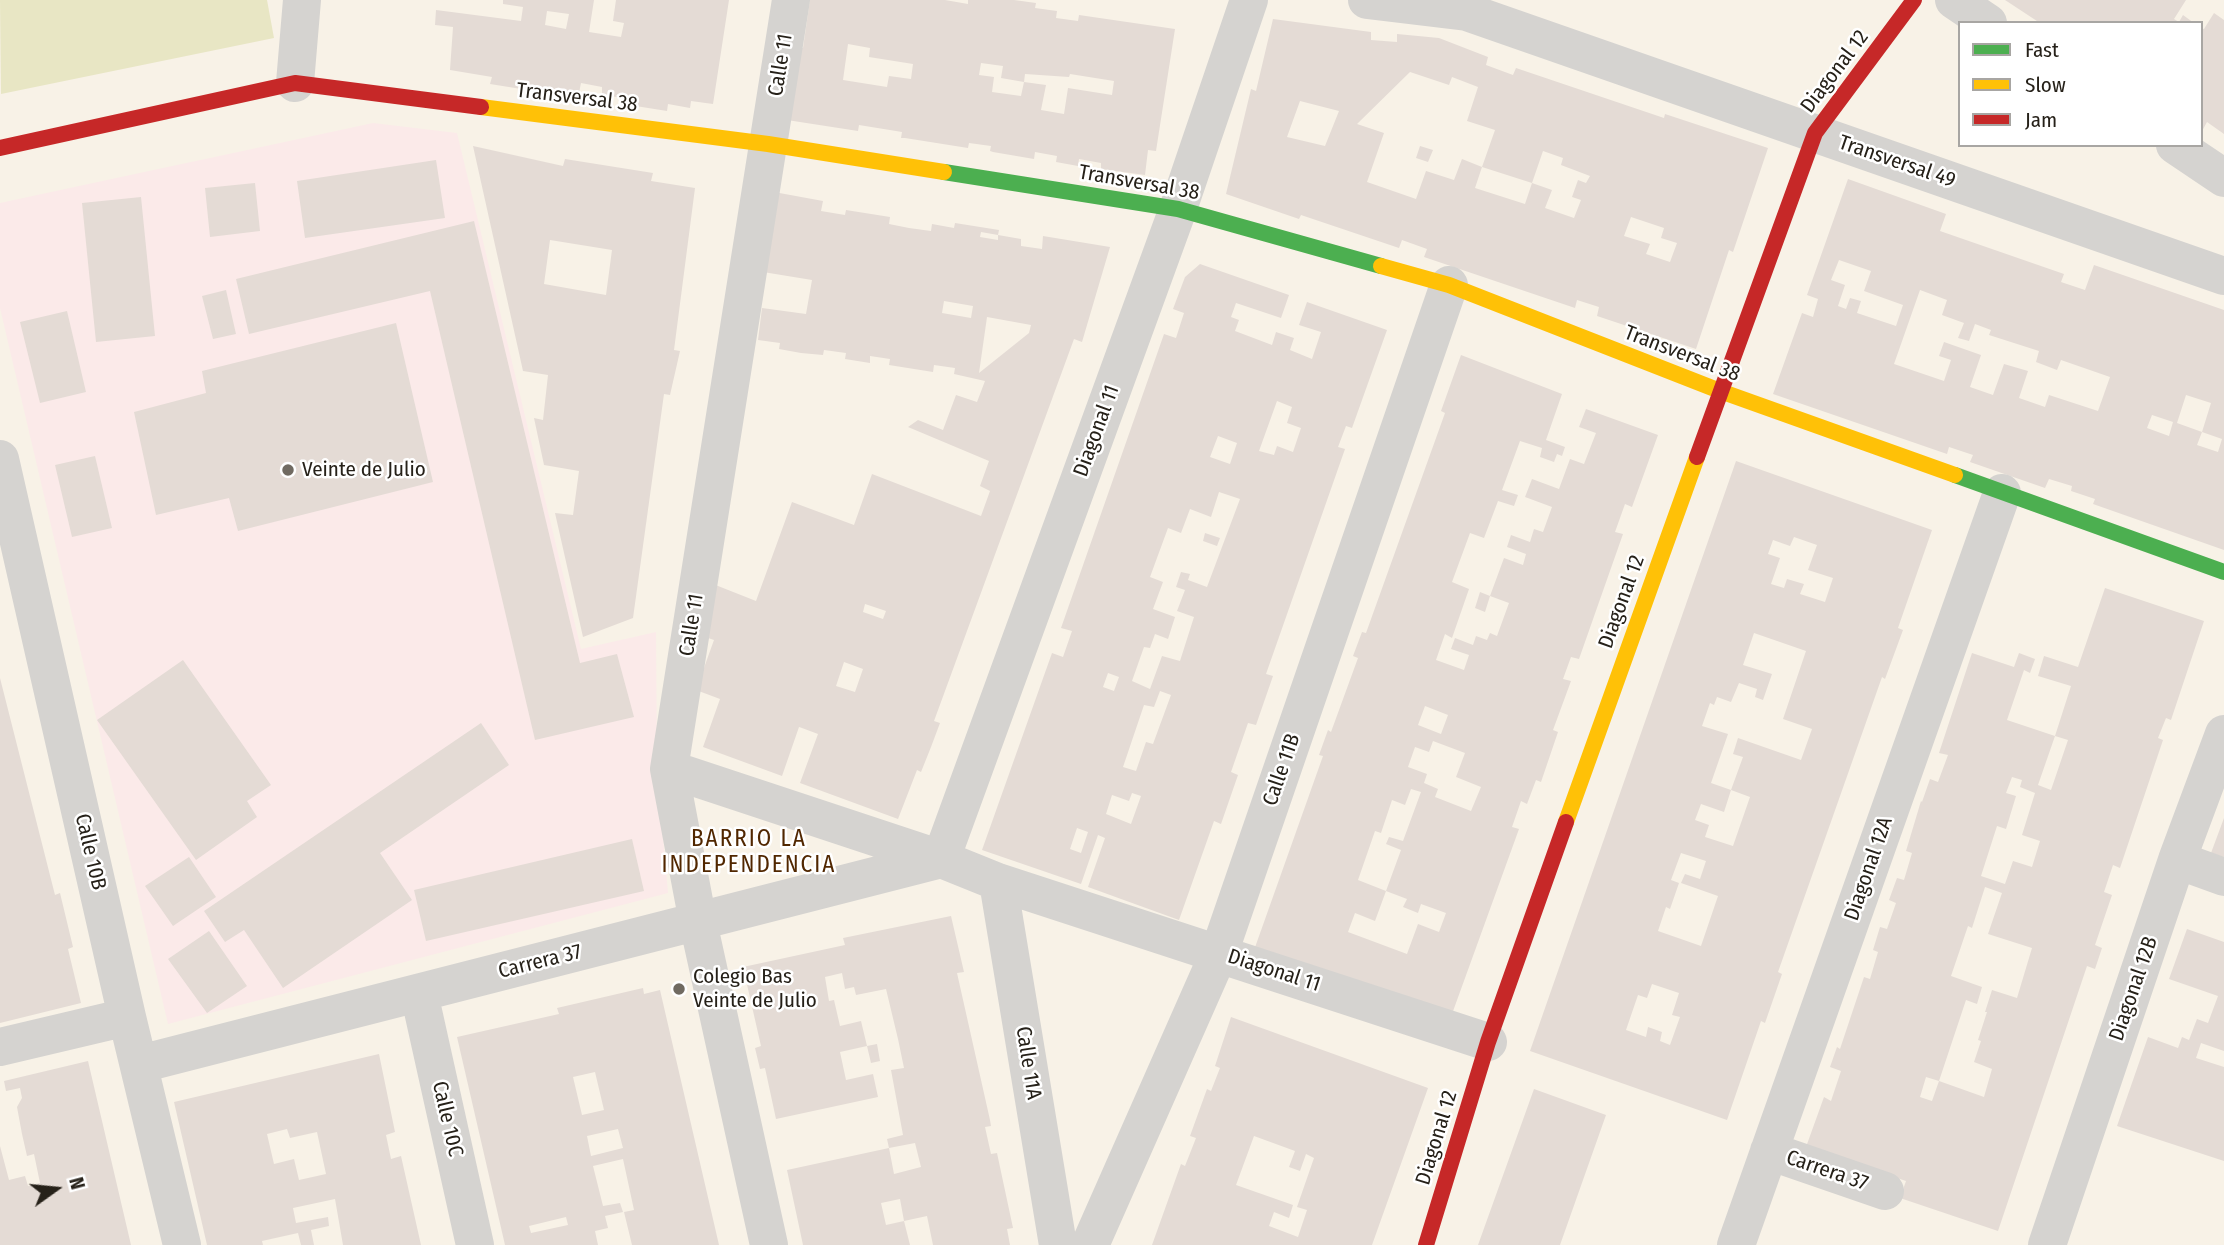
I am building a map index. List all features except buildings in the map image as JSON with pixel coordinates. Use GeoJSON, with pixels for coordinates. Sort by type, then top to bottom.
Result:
{"type":"FeatureCollection","features":[{"type":"Feature","properties":{"kind":"street"},"geometry":{"type":"LineString","coordinates":[[296,83],[302,0]]}},
{"type":"Feature","properties":{"kind":"street","name":"Calle 11"},"geometry":{"type":"LineString","coordinates":[[769,1245],[698,922],[669,769],[791,0]]}},
{"type":"Feature","properties":{"kind":"street","name":"Diagonal 11"},"geometry":{"type":"LineString","coordinates":[[941,859],[1178,209],[1249,0]]}},
{"type":"Feature","properties":{"kind":"street","name":"Transversal 49"},"geometry":{"type":"LineString","coordinates":[[1367,0],[1467,12],[2224,276]]}},
{"type":"Feature","properties":{"kind":"street","name":"Diagonal 12"},"geometry":{"type":"LineString","coordinates":[[1426,1245],[1488,1042],[1815,133],[1914,0]]}},
{"type":"Feature","properties":{"kind":"street"},"geometry":{"type":"LineString","coordinates":[[1954,0],[1985,21]]}},
{"type":"Feature","properties":{"kind":"street","name":"Transversal 38"},"geometry":{"type":"LineString","coordinates":[[0,148],[296,83],[768,144],[1178,209],[1449,285],[1720,391],[2224,572]]}},
{"type":"Feature","properties":{"kind":"street"},"geometry":{"type":"LineString","coordinates":[[2178,147],[2224,178]]}},
{"type":"Feature","properties":{"kind":"street","name":"Calle 11B"},"geometry":{"type":"LineString","coordinates":[[1090,1245],[1220,953],[1449,285]]}},
{"type":"Feature","properties":{"kind":"street","name":"Calle 10B"},"geometry":{"type":"LineString","coordinates":[[0,459],[6,507],[183,1245]]}},
{"type":"Feature","properties":{"kind":"street","name":"Diagonal 12A"},"geometry":{"type":"LineString","coordinates":[[1735,1245],[2002,493]]}},
{"type":"Feature","properties":{"kind":"street","name":"Diagonal 12B"},"geometry":{"type":"LineString","coordinates":[[2047,1245],[2177,860],[2224,734]]}},
{"type":"Feature","properties":{"kind":"street","name":"Diagonal 11"},"geometry":{"type":"LineString","coordinates":[[669,769],[941,859],[998,881],[1488,1042]]}},
{"type":"Feature","properties":{"kind":"street","name":"Carrera 37"},"geometry":{"type":"LineString","coordinates":[[140,1064],[941,859]]}},
{"type":"Feature","properties":{"kind":"street"},"geometry":{"type":"LineString","coordinates":[[2177,860],[2224,877]]}},
{"type":"Feature","properties":{"kind":"street","name":"Calle 11A"},"geometry":{"type":"LineString","coordinates":[[998,881],[1058,1245]]}},
{"type":"Feature","properties":{"kind":"street","name":"Calle 10C"},"geometry":{"type":"LineString","coordinates":[[419,993],[475,1245]]}},
{"type":"Feature","properties":{"kind":"street"},"geometry":{"type":"LineString","coordinates":[[0,1047],[127,1017]]}},
{"type":"Feature","properties":{"kind":"street","name":"Carrera 37"},"geometry":{"type":"LineString","coordinates":[[1769,1152],[1885,1191]]}},
{"type":"Feature","properties":{"kind":"shaded area"},"geometry":{"type":"Polygon","coordinates":[[[0,0],[267,0],[274,38],[1,94],[0,0]]]}},
{"type":"Feature","properties":{"kind":"shaded area","name":"Veinte de Julio"},"geometry":{"type":"Polygon","coordinates":[[[373,123],[457,133],[581,649],[656,632],[657,769],[668,893],[168,1024],[0,308],[0,203],[373,123]]]}},
{"type":"Feature","properties":{"kind":"traffic: fast"},"geometry":{"type":"LineString","coordinates":[[944,172],[1178,209],[1381,266]]}},
{"type":"Feature","properties":{"kind":"traffic: fast"},"geometry":{"type":"LineString","coordinates":[[1955,475],[2224,572]]}},
{"type":"Feature","properties":{"kind":"traffic: slow"},"geometry":{"type":"LineString","coordinates":[[481,107],[768,144],[944,172]]}},
{"type":"Feature","properties":{"kind":"traffic: slow"},"geometry":{"type":"LineString","coordinates":[[1381,266],[1449,285],[1720,391],[1955,475]]}},
{"type":"Feature","properties":{"kind":"traffic: slow"},"geometry":{"type":"LineString","coordinates":[[1566,822],[1697,457]]}},
{"type":"Feature","properties":{"kind":"traffic: jam"},"geometry":{"type":"LineString","coordinates":[[1697,457],[1815,133],[1914,0]]}},
{"type":"Feature","properties":{"kind":"traffic: jam"},"geometry":{"type":"LineString","coordinates":[[0,148],[295,83],[481,107]]}},
{"type":"Feature","properties":{"kind":"traffic: jam"},"geometry":{"type":"LineString","coordinates":[[1426,1245],[1488,1042],[1566,822]]}},
{"type":"Feature","properties":{"kind":"place","name":"Veinte de Julio"},"geometry":{"type":"Point","coordinates":[288,470]}},
{"type":"Feature","properties":{"kind":"place","name":"Colegio Bas Veinte de Julio"},"geometry":{"type":"Point","coordinates":[679,989]}},
{"type":"Feature","properties":{"kind":"district","name":"BARRIO LA INDEPENDENCIA"},"geometry":{"type":"Point","coordinates":[749,853]}}]}
